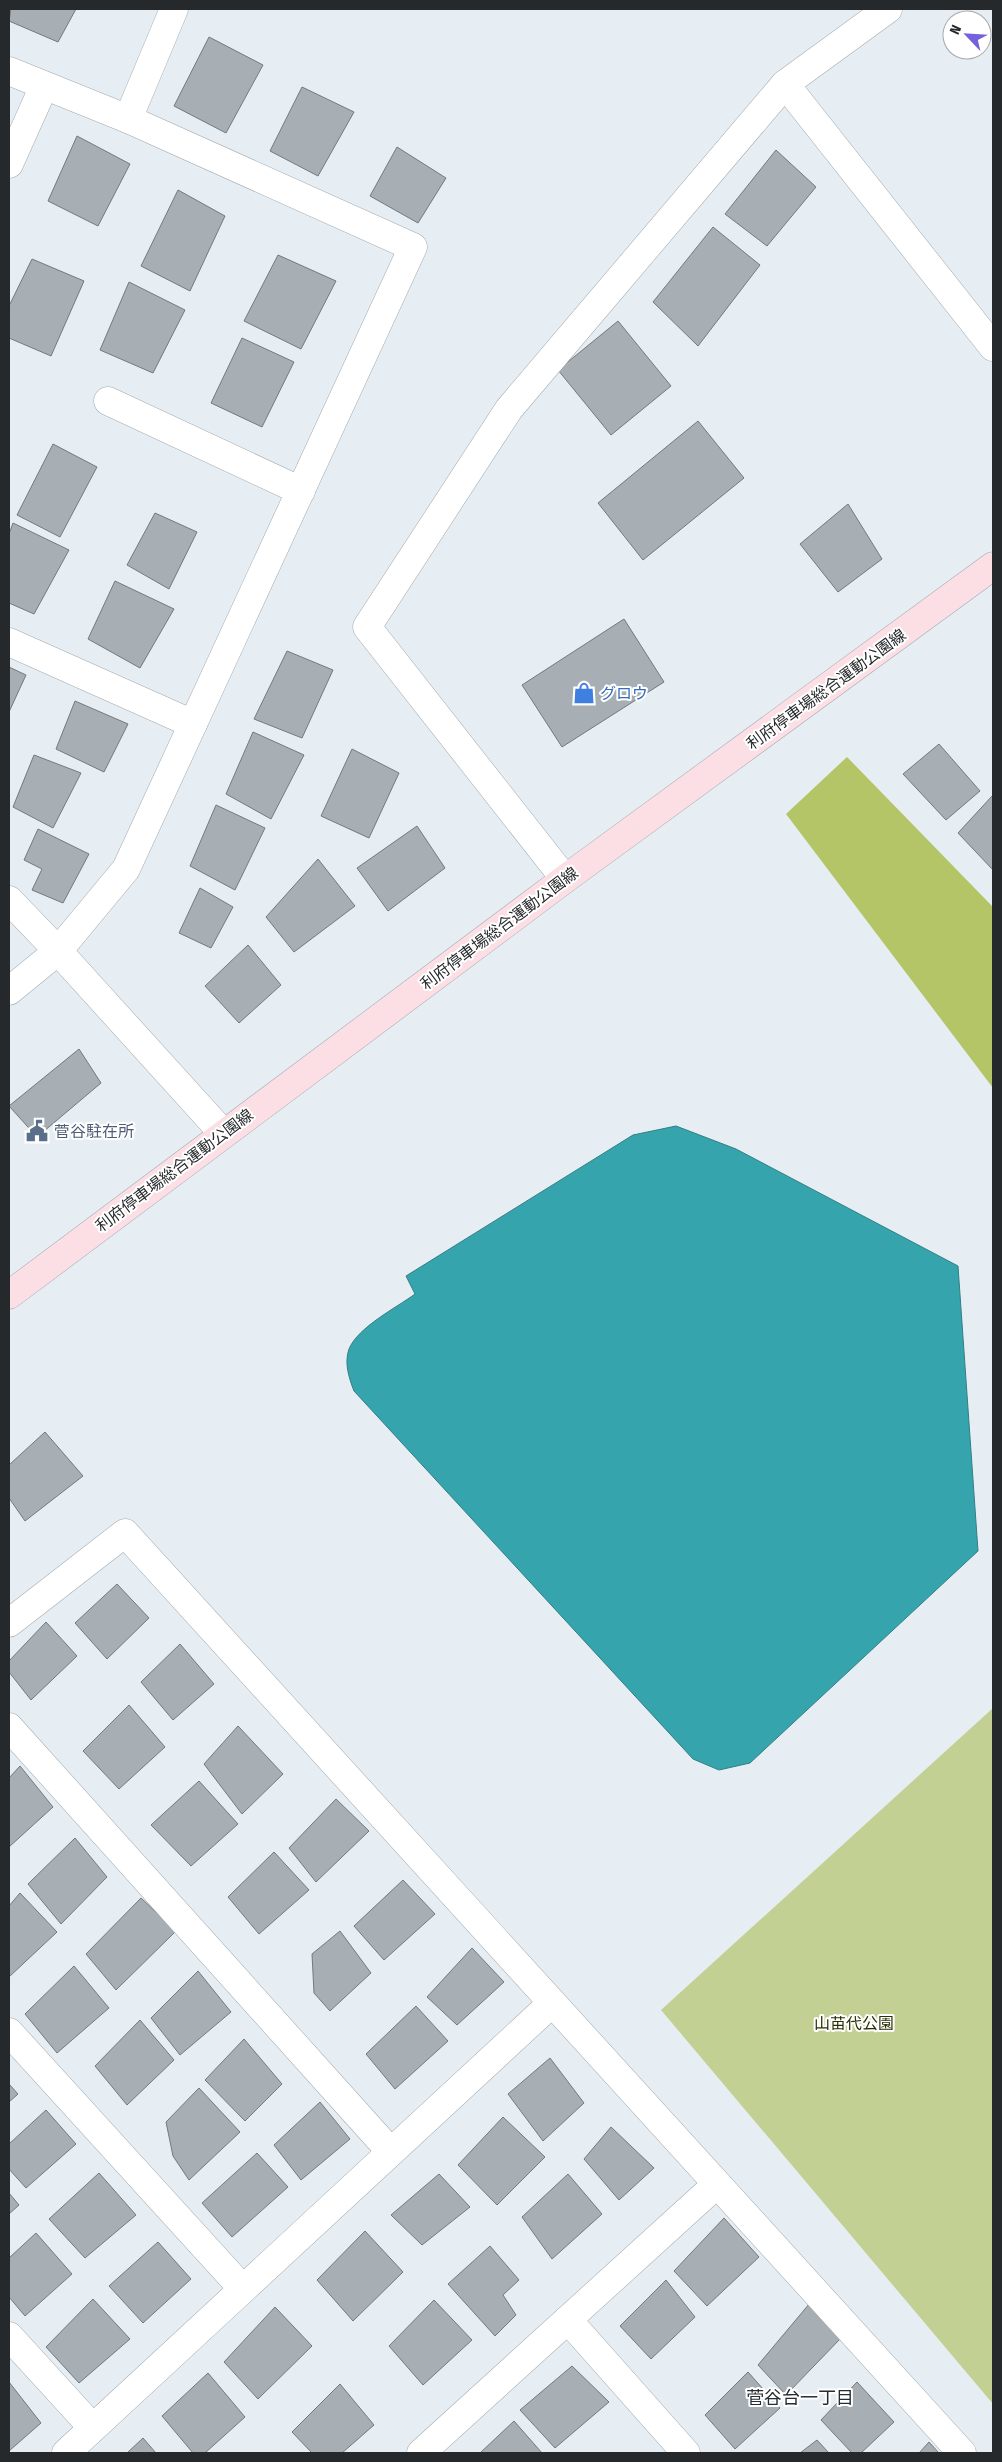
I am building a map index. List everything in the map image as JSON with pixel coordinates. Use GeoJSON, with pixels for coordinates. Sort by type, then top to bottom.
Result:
{"type":"FeatureCollection","features":[{"type":"Feature","properties":{"kind":"main road","name":"利府停車場総合運動公園線"},"geometry":{"type":"LineString","coordinates":[[9,1295],[223,1133],[565,879],[993,566]]}},
{"type":"Feature","properties":{"kind":"street"},"geometry":{"type":"LineString","coordinates":[[128,119],[174,9]]}},
{"type":"Feature","properties":{"kind":"street"},"geometry":{"type":"LineString","coordinates":[[565,879],[367,627],[510,409],[785,84],[888,9]]}},
{"type":"Feature","properties":{"kind":"street"},"geometry":{"type":"LineString","coordinates":[[9,71],[128,119],[413,247],[126,869],[58,951],[9,991]]}},
{"type":"Feature","properties":{"kind":"street"},"geometry":{"type":"LineString","coordinates":[[785,84],[993,348]]}},
{"type":"Feature","properties":{"kind":"street"},"geometry":{"type":"LineString","coordinates":[[9,164],[44,86]]}},
{"type":"Feature","properties":{"kind":"street"},"geometry":{"type":"LineString","coordinates":[[108,401],[300,491]]}},
{"type":"Feature","properties":{"kind":"street"},"geometry":{"type":"LineString","coordinates":[[9,642],[193,724]]}},
{"type":"Feature","properties":{"kind":"street"},"geometry":{"type":"LineString","coordinates":[[9,900],[58,951],[223,1133]]}},
{"type":"Feature","properties":{"kind":"street"},"geometry":{"type":"LineString","coordinates":[[9,1623],[125,1532],[962,2453]]}},
{"type":"Feature","properties":{"kind":"street"},"geometry":{"type":"LineString","coordinates":[[9,1727],[391,2152]]}},
{"type":"Feature","properties":{"kind":"street"},"geometry":{"type":"LineString","coordinates":[[66,2453],[552,2002]]}},
{"type":"Feature","properties":{"kind":"street"},"geometry":{"type":"LineString","coordinates":[[9,2032],[243,2289]]}},
{"type":"Feature","properties":{"kind":"street"},"geometry":{"type":"LineString","coordinates":[[421,2453],[717,2184]]}},
{"type":"Feature","properties":{"kind":"street"},"geometry":{"type":"LineString","coordinates":[[568,2320],[686,2453]]}},
{"type":"Feature","properties":{"kind":"street"},"geometry":{"type":"LineString","coordinates":[[9,2336],[93,2428]]}},
{"type":"Feature","properties":{"kind":"green space"},"geometry":{"type":"Polygon","coordinates":[[[847,757],[993,907],[993,1088],[786,814],[847,757]]]}},
{"type":"Feature","properties":{"kind":"green space","name":"山苗代公園"},"geometry":{"type":"Polygon","coordinates":[[[993,1708],[993,2404],[661,2010],[993,1708]]]}},
{"type":"Feature","properties":{"kind":"water"},"geometry":{"type":"Polygon","coordinates":[[[676,1126],[736,1149],[958,1266],[978,1551],[750,1763],[719,1770],[693,1759],[354,1391],[347,1365],[349,1349],[360,1333],[415,1294],[406,1276],[633,1135],[676,1126]]]}},
{"type":"Feature","properties":{"kind":"building"},"geometry":{"type":"Polygon","coordinates":[[[11,9],[76,9],[58,42],[9,21],[11,9]]]}},
{"type":"Feature","properties":{"kind":"building"},"geometry":{"type":"Polygon","coordinates":[[[209,37],[263,65],[226,133],[174,106],[209,37]]]}},
{"type":"Feature","properties":{"kind":"building"},"geometry":{"type":"Polygon","coordinates":[[[302,87],[354,112],[318,176],[270,151],[302,87]]]}},
{"type":"Feature","properties":{"kind":"building"},"geometry":{"type":"Polygon","coordinates":[[[77,136],[130,164],[98,226],[48,201],[77,136]]]}},
{"type":"Feature","properties":{"kind":"building"},"geometry":{"type":"Polygon","coordinates":[[[397,147],[446,178],[418,223],[370,196],[397,147]]]}},
{"type":"Feature","properties":{"kind":"building"},"geometry":{"type":"Polygon","coordinates":[[[776,150],[816,187],[767,246],[725,214],[776,150]]]}},
{"type":"Feature","properties":{"kind":"building"},"geometry":{"type":"Polygon","coordinates":[[[178,190],[225,216],[190,291],[141,266],[178,190]]]}},
{"type":"Feature","properties":{"kind":"building"},"geometry":{"type":"Polygon","coordinates":[[[713,227],[760,265],[698,346],[653,302],[713,227]]]}},
{"type":"Feature","properties":{"kind":"building"},"geometry":{"type":"Polygon","coordinates":[[[278,255],[336,281],[301,349],[244,321],[278,255]]]}},
{"type":"Feature","properties":{"kind":"building"},"geometry":{"type":"Polygon","coordinates":[[[32,259],[84,281],[51,356],[9,338],[9,306],[32,259]]]}},
{"type":"Feature","properties":{"kind":"building"},"geometry":{"type":"Polygon","coordinates":[[[129,282],[185,310],[153,373],[100,350],[129,282]]]}},
{"type":"Feature","properties":{"kind":"building"},"geometry":{"type":"Polygon","coordinates":[[[618,321],[671,386],[611,435],[558,370],[618,321]]]}},
{"type":"Feature","properties":{"kind":"building"},"geometry":{"type":"Polygon","coordinates":[[[242,338],[294,362],[262,427],[211,403],[242,338]]]}},
{"type":"Feature","properties":{"kind":"building"},"geometry":{"type":"Polygon","coordinates":[[[698,421],[744,478],[643,560],[598,503],[698,421]]]}},
{"type":"Feature","properties":{"kind":"building"},"geometry":{"type":"Polygon","coordinates":[[[53,444],[97,467],[60,537],[17,515],[53,444]]]}},
{"type":"Feature","properties":{"kind":"building"},"geometry":{"type":"Polygon","coordinates":[[[848,504],[882,559],[838,592],[800,544],[848,504]]]}},
{"type":"Feature","properties":{"kind":"building"},"geometry":{"type":"Polygon","coordinates":[[[155,513],[197,532],[169,589],[127,565],[155,513]]]}},
{"type":"Feature","properties":{"kind":"building"},"geometry":{"type":"Polygon","coordinates":[[[13,523],[69,550],[34,614],[9,603],[9,534],[13,523]]]}},
{"type":"Feature","properties":{"kind":"building"},"geometry":{"type":"Polygon","coordinates":[[[115,581],[174,609],[140,668],[88,639],[115,581]]]}},
{"type":"Feature","properties":{"kind":"building"},"geometry":{"type":"Polygon","coordinates":[[[624,619],[664,682],[562,747],[522,685],[624,619]]]}},
{"type":"Feature","properties":{"kind":"building"},"geometry":{"type":"Polygon","coordinates":[[[287,651],[333,670],[302,738],[254,719],[287,651]]]}},
{"type":"Feature","properties":{"kind":"building"},"geometry":{"type":"Polygon","coordinates":[[[9,667],[26,675],[9,712],[9,667]]]}},
{"type":"Feature","properties":{"kind":"building"},"geometry":{"type":"Polygon","coordinates":[[[75,701],[128,724],[104,772],[56,749],[75,701]]]}},
{"type":"Feature","properties":{"kind":"building"},"geometry":{"type":"Polygon","coordinates":[[[253,732],[304,755],[271,819],[226,794],[253,732]]]}},
{"type":"Feature","properties":{"kind":"building"},"geometry":{"type":"Polygon","coordinates":[[[939,744],[980,791],[946,820],[903,774],[939,744]]]}},
{"type":"Feature","properties":{"kind":"building"},"geometry":{"type":"Polygon","coordinates":[[[352,749],[399,773],[369,838],[321,816],[352,749]]]}},
{"type":"Feature","properties":{"kind":"building"},"geometry":{"type":"Polygon","coordinates":[[[34,755],[81,773],[53,828],[13,807],[34,755]]]}},
{"type":"Feature","properties":{"kind":"building"},"geometry":{"type":"Polygon","coordinates":[[[993,795],[993,870],[958,833],[993,795]]]}},
{"type":"Feature","properties":{"kind":"building"},"geometry":{"type":"Polygon","coordinates":[[[216,805],[265,828],[235,890],[190,866],[216,805]]]}},
{"type":"Feature","properties":{"kind":"building"},"geometry":{"type":"Polygon","coordinates":[[[417,826],[445,868],[388,911],[357,868],[417,826]]]}},
{"type":"Feature","properties":{"kind":"building"},"geometry":{"type":"Polygon","coordinates":[[[38,829],[89,854],[63,903],[32,890],[42,869],[24,860],[38,829]]]}},
{"type":"Feature","properties":{"kind":"building"},"geometry":{"type":"Polygon","coordinates":[[[318,859],[355,906],[294,952],[266,917],[318,859]]]}},
{"type":"Feature","properties":{"kind":"building"},"geometry":{"type":"Polygon","coordinates":[[[200,888],[233,907],[211,948],[179,933],[200,888]]]}},
{"type":"Feature","properties":{"kind":"building"},"geometry":{"type":"Polygon","coordinates":[[[248,945],[281,985],[239,1023],[205,986],[248,945]]]}},
{"type":"Feature","properties":{"kind":"building"},"geometry":{"type":"Polygon","coordinates":[[[79,1049],[101,1083],[37,1137],[9,1106],[79,1049]]]}},
{"type":"Feature","properties":{"kind":"building"},"geometry":{"type":"Polygon","coordinates":[[[45,1432],[83,1476],[25,1521],[9,1498],[9,1465],[45,1432]]]}},
{"type":"Feature","properties":{"kind":"building"},"geometry":{"type":"Polygon","coordinates":[[[117,1584],[149,1618],[107,1659],[75,1623],[117,1584]]]}},
{"type":"Feature","properties":{"kind":"building"},"geometry":{"type":"Polygon","coordinates":[[[46,1622],[77,1656],[31,1700],[9,1672],[9,1661],[46,1622]]]}},
{"type":"Feature","properties":{"kind":"building"},"geometry":{"type":"Polygon","coordinates":[[[180,1644],[214,1684],[173,1720],[141,1682],[180,1644]]]}},
{"type":"Feature","properties":{"kind":"building"},"geometry":{"type":"Polygon","coordinates":[[[129,1705],[165,1747],[119,1789],[83,1751],[129,1705]]]}},
{"type":"Feature","properties":{"kind":"building"},"geometry":{"type":"Polygon","coordinates":[[[238,1726],[283,1774],[242,1814],[204,1764],[238,1726]]]}},
{"type":"Feature","properties":{"kind":"building"},"geometry":{"type":"Polygon","coordinates":[[[20,1766],[53,1807],[9,1847],[9,1778],[20,1766]]]}},
{"type":"Feature","properties":{"kind":"building"},"geometry":{"type":"Polygon","coordinates":[[[199,1781],[238,1824],[191,1866],[151,1825],[199,1781]]]}},
{"type":"Feature","properties":{"kind":"building"},"geometry":{"type":"Polygon","coordinates":[[[336,1799],[369,1831],[316,1882],[289,1848],[336,1799]]]}},
{"type":"Feature","properties":{"kind":"building"},"geometry":{"type":"Polygon","coordinates":[[[75,1838],[107,1877],[61,1924],[28,1884],[75,1838]]]}},
{"type":"Feature","properties":{"kind":"building"},"geometry":{"type":"Polygon","coordinates":[[[274,1852],[309,1890],[259,1934],[228,1897],[274,1852]]]}},
{"type":"Feature","properties":{"kind":"building"},"geometry":{"type":"Polygon","coordinates":[[[403,1880],[435,1914],[384,1960],[354,1926],[403,1880]]]}},
{"type":"Feature","properties":{"kind":"building"},"geometry":{"type":"Polygon","coordinates":[[[20,1893],[57,1932],[9,1977],[9,1906],[20,1893]]]}},
{"type":"Feature","properties":{"kind":"building"},"geometry":{"type":"Polygon","coordinates":[[[141,1898],[176,1931],[116,1990],[86,1954],[141,1898]]]}},
{"type":"Feature","properties":{"kind":"building"},"geometry":{"type":"Polygon","coordinates":[[[340,1931],[371,1973],[330,2011],[314,1993],[312,1954],[340,1931]]]}},
{"type":"Feature","properties":{"kind":"building"},"geometry":{"type":"Polygon","coordinates":[[[472,1948],[504,1982],[457,2025],[427,1997],[472,1948]]]}},
{"type":"Feature","properties":{"kind":"building"},"geometry":{"type":"Polygon","coordinates":[[[74,1966],[109,2008],[57,2053],[25,2014],[74,1966]]]}},
{"type":"Feature","properties":{"kind":"building"},"geometry":{"type":"Polygon","coordinates":[[[198,1971],[231,2012],[180,2055],[151,2018],[198,1971]]]}},
{"type":"Feature","properties":{"kind":"building"},"geometry":{"type":"Polygon","coordinates":[[[416,2006],[448,2041],[395,2089],[366,2054],[416,2006]]]}},
{"type":"Feature","properties":{"kind":"building"},"geometry":{"type":"Polygon","coordinates":[[[140,2020],[174,2060],[127,2105],[95,2066],[140,2020]]]}},
{"type":"Feature","properties":{"kind":"building"},"geometry":{"type":"Polygon","coordinates":[[[244,2039],[282,2084],[245,2121],[205,2080],[244,2039]]]}},
{"type":"Feature","properties":{"kind":"building"},"geometry":{"type":"Polygon","coordinates":[[[550,2058],[584,2103],[543,2141],[508,2094],[550,2058]]]}},
{"type":"Feature","properties":{"kind":"building"},"geometry":{"type":"Polygon","coordinates":[[[9,2084],[18,2094],[9,2102],[9,2084]]]}},
{"type":"Feature","properties":{"kind":"building"},"geometry":{"type":"Polygon","coordinates":[[[199,2088],[240,2132],[189,2180],[173,2156],[166,2122],[199,2088]]]}},
{"type":"Feature","properties":{"kind":"building"},"geometry":{"type":"Polygon","coordinates":[[[320,2102],[350,2139],[301,2180],[274,2145],[320,2102]]]}},
{"type":"Feature","properties":{"kind":"building"},"geometry":{"type":"Polygon","coordinates":[[[46,2110],[76,2144],[26,2188],[9,2169],[9,2144],[46,2110]]]}},
{"type":"Feature","properties":{"kind":"building"},"geometry":{"type":"Polygon","coordinates":[[[503,2117],[545,2157],[497,2205],[458,2165],[503,2117]]]}},
{"type":"Feature","properties":{"kind":"building"},"geometry":{"type":"Polygon","coordinates":[[[611,2127],[654,2168],[619,2200],[584,2159],[611,2127]]]}},
{"type":"Feature","properties":{"kind":"building"},"geometry":{"type":"Polygon","coordinates":[[[257,2153],[288,2187],[232,2237],[202,2203],[257,2153]]]}},
{"type":"Feature","properties":{"kind":"building"},"geometry":{"type":"Polygon","coordinates":[[[99,2173],[136,2215],[85,2258],[49,2219],[99,2173]]]}},
{"type":"Feature","properties":{"kind":"building"},"geometry":{"type":"Polygon","coordinates":[[[439,2174],[470,2207],[422,2245],[391,2215],[439,2174]]]}},
{"type":"Feature","properties":{"kind":"building"},"geometry":{"type":"Polygon","coordinates":[[[568,2174],[602,2214],[552,2259],[522,2217],[568,2174]]]}},
{"type":"Feature","properties":{"kind":"building"},"geometry":{"type":"Polygon","coordinates":[[[9,2193],[19,2205],[9,2214],[9,2193]]]}},
{"type":"Feature","properties":{"kind":"building"},"geometry":{"type":"Polygon","coordinates":[[[724,2218],[759,2257],[707,2306],[674,2271],[724,2218]]]}},
{"type":"Feature","properties":{"kind":"building"},"geometry":{"type":"Polygon","coordinates":[[[365,2231],[403,2272],[353,2321],[317,2280],[365,2231]]]}},
{"type":"Feature","properties":{"kind":"building"},"geometry":{"type":"Polygon","coordinates":[[[36,2233],[72,2274],[25,2316],[9,2297],[9,2258],[36,2233]]]}},
{"type":"Feature","properties":{"kind":"building"},"geometry":{"type":"Polygon","coordinates":[[[158,2242],[191,2279],[143,2323],[109,2286],[158,2242]]]}},
{"type":"Feature","properties":{"kind":"building"},"geometry":{"type":"Polygon","coordinates":[[[490,2246],[519,2280],[503,2295],[516,2315],[495,2336],[448,2284],[490,2246]]]}},
{"type":"Feature","properties":{"kind":"building"},"geometry":{"type":"Polygon","coordinates":[[[666,2280],[695,2317],[651,2359],[620,2326],[666,2280]]]}},
{"type":"Feature","properties":{"kind":"building"},"geometry":{"type":"Polygon","coordinates":[[[93,2299],[130,2339],[79,2383],[46,2347],[93,2299]]]}},
{"type":"Feature","properties":{"kind":"building"},"geometry":{"type":"Polygon","coordinates":[[[434,2300],[472,2340],[423,2385],[389,2346],[434,2300]]]}},
{"type":"Feature","properties":{"kind":"building"},"geometry":{"type":"Polygon","coordinates":[[[810,2303],[841,2338],[786,2395],[758,2365],[810,2303]]]}},
{"type":"Feature","properties":{"kind":"building"},"geometry":{"type":"Polygon","coordinates":[[[275,2307],[312,2346],[258,2399],[224,2362],[275,2307]]]}},
{"type":"Feature","properties":{"kind":"building"},"geometry":{"type":"Polygon","coordinates":[[[572,2366],[609,2402],[555,2448],[520,2410],[572,2366]]]}},
{"type":"Feature","properties":{"kind":"building"},"geometry":{"type":"Polygon","coordinates":[[[748,2372],[780,2408],[735,2449],[705,2415],[748,2372]]]}},
{"type":"Feature","properties":{"kind":"building"},"geometry":{"type":"Polygon","coordinates":[[[208,2373],[245,2417],[205,2453],[193,2453],[162,2416],[208,2373]]]}},
{"type":"Feature","properties":{"kind":"building"},"geometry":{"type":"Polygon","coordinates":[[[9,2382],[41,2423],[9,2451],[9,2382]]]}},
{"type":"Feature","properties":{"kind":"building"},"geometry":{"type":"Polygon","coordinates":[[[857,2382],[894,2422],[861,2453],[852,2453],[821,2420],[857,2382]]]}},
{"type":"Feature","properties":{"kind":"building"},"geometry":{"type":"Polygon","coordinates":[[[340,2384],[374,2425],[342,2453],[312,2453],[292,2432],[340,2384]]]}},
{"type":"Feature","properties":{"kind":"building"},"geometry":{"type":"Polygon","coordinates":[[[514,2421],[542,2453],[480,2453],[514,2421]]]}},
{"type":"Feature","properties":{"kind":"building"},"geometry":{"type":"Polygon","coordinates":[[[143,2438],[156,2453],[127,2453],[143,2438]]]}},
{"type":"Feature","properties":{"kind":"building"},"geometry":{"type":"Polygon","coordinates":[[[817,2440],[829,2453],[800,2453],[817,2440]]]}},
{"type":"Feature","properties":{"kind":"building"},"geometry":{"type":"Polygon","coordinates":[[[929,2442],[939,2453],[919,2453],[929,2442]]]}},
{"type":"Feature","properties":{"kind":"place","name":"グロウ"},"geometry":{"type":"Point","coordinates":[584,693]}},
{"type":"Feature","properties":{"kind":"place","name":"菅谷駐在所"},"geometry":{"type":"Point","coordinates":[37,1131]}},
{"type":"Feature","properties":{"kind":"district","name":"菅谷台一丁目"},"geometry":{"type":"Point","coordinates":[800,2398]}}]}
